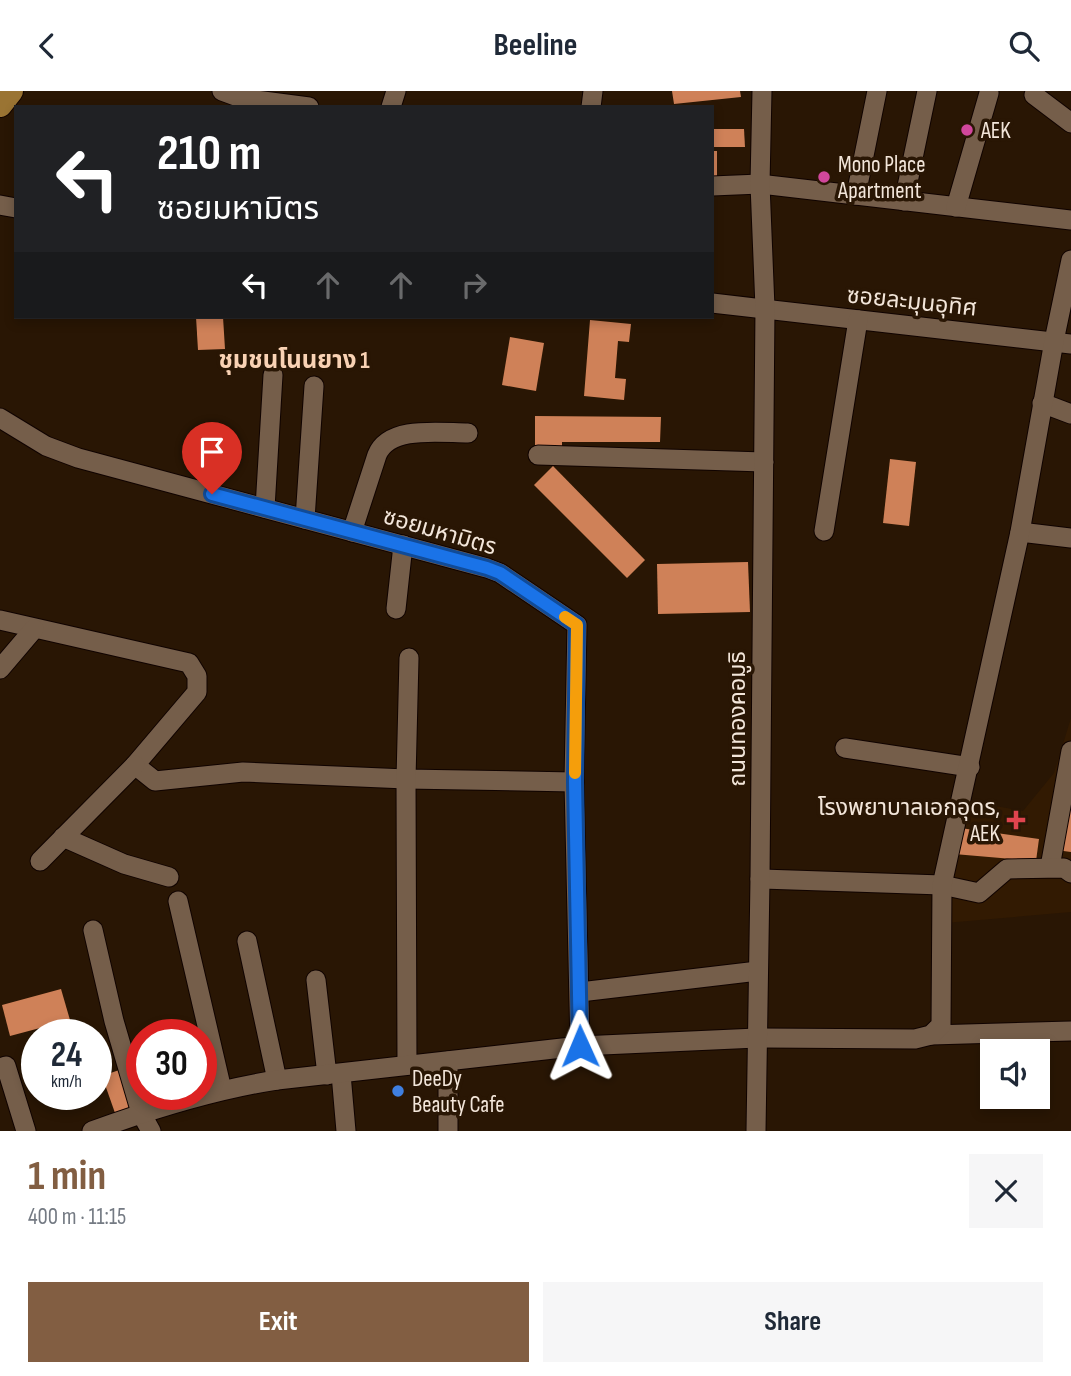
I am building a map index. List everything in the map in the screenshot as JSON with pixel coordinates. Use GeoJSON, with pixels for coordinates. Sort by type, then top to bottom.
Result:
{"type":"FeatureCollection","features":[{"type":"Feature","properties":{"kind":"main road"},"geometry":{"type":"LineString","coordinates":[[0,105],[11,91]]}},
{"type":"Feature","properties":{"kind":"street"},"geometry":{"type":"LineString","coordinates":[[222,91],[240,98],[260,96],[300,105]]}},
{"type":"Feature","properties":{"kind":"street","name":"ถนนทองคอมูธิ"},"geometry":{"type":"LineString","coordinates":[[756,1131],[765,308],[760,184],[762,91]]}},
{"type":"Feature","properties":{"kind":"street"},"geometry":{"type":"LineString","coordinates":[[856,195],[877,91]]}},
{"type":"Feature","properties":{"kind":"street"},"geometry":{"type":"LineString","coordinates":[[904,201],[927,91]]}},
{"type":"Feature","properties":{"kind":"street"},"geometry":{"type":"LineString","coordinates":[[956,207],[989,93]]}},
{"type":"Feature","properties":{"kind":"street"},"geometry":{"type":"LineString","coordinates":[[1034,95],[1071,123]]}},
{"type":"Feature","properties":{"kind":"street"},"geometry":{"type":"LineString","coordinates":[[714,186],[760,184],[1071,220]]}},
{"type":"Feature","properties":{"kind":"street"},"geometry":{"type":"LineString","coordinates":[[931,1035],[941,1025],[942,885],[1020,531],[1042,403],[1062,343],[1071,260]]}},
{"type":"Feature","properties":{"kind":"street","name":"ซอยละมุนอุทิศ"},"geometry":{"type":"LineString","coordinates":[[714,303],[1062,343]]}},
{"type":"Feature","properties":{"kind":"street"},"geometry":{"type":"LineString","coordinates":[[824,531],[858,320]]}},
{"type":"Feature","properties":{"kind":"street"},"geometry":{"type":"LineString","coordinates":[[265,508],[273,375]]}},
{"type":"Feature","properties":{"kind":"street"},"geometry":{"type":"LineString","coordinates":[[304,519],[314,386]]}},
{"type":"Feature","properties":{"kind":"street"},"geometry":{"type":"LineString","coordinates":[[1042,403],[1071,414]]}},
{"type":"Feature","properties":{"kind":"street","name":"ซอยมหามิตร"},"geometry":{"type":"LineString","coordinates":[[0,418],[47,446],[78,458],[500,573],[577,625],[575,782],[580,1046]]}},
{"type":"Feature","properties":{"kind":"street"},"geometry":{"type":"LineString","coordinates":[[352,532],[380,446],[396,437],[409,435],[468,433]]}},
{"type":"Feature","properties":{"kind":"street"},"geometry":{"type":"LineString","coordinates":[[538,455],[764,462]]}},
{"type":"Feature","properties":{"kind":"street"},"geometry":{"type":"LineString","coordinates":[[1020,531],[1071,538]]}},
{"type":"Feature","properties":{"kind":"street"},"geometry":{"type":"LineString","coordinates":[[396,609],[403,545]]}},
{"type":"Feature","properties":{"kind":"street"},"geometry":{"type":"LineString","coordinates":[[0,620],[189,663],[197,676],[197,692],[135,765],[40,861]]}},
{"type":"Feature","properties":{"kind":"street"},"geometry":{"type":"LineString","coordinates":[[0,669],[34,629]]}},
{"type":"Feature","properties":{"kind":"street"},"geometry":{"type":"LineString","coordinates":[[407,1065],[406,779],[409,658]]}},
{"type":"Feature","properties":{"kind":"street"},"geometry":{"type":"LineString","coordinates":[[845,748],[970,767]]}},
{"type":"Feature","properties":{"kind":"street"},"geometry":{"type":"LineString","coordinates":[[1049,867],[1071,751]]}},
{"type":"Feature","properties":{"kind":"street"},"geometry":{"type":"LineString","coordinates":[[135,765],[155,781],[243,772],[575,782]]}},
{"type":"Feature","properties":{"kind":"street"},"geometry":{"type":"LineString","coordinates":[[63,837],[124,864],[169,877]]}},
{"type":"Feature","properties":{"kind":"street"},"geometry":{"type":"LineString","coordinates":[[760,879],[942,885],[979,893],[1007,869],[1049,867],[1064,868],[1071,873]]}},
{"type":"Feature","properties":{"kind":"street"},"geometry":{"type":"LineString","coordinates":[[178,901],[222,1090]]}},
{"type":"Feature","properties":{"kind":"street"},"geometry":{"type":"LineString","coordinates":[[93,930],[114,1021],[141,1113],[150,1131]]}},
{"type":"Feature","properties":{"kind":"street"},"geometry":{"type":"LineString","coordinates":[[247,941],[277,1080]]}},
{"type":"Feature","properties":{"kind":"street"},"geometry":{"type":"LineString","coordinates":[[580,992],[758,971]]}},
{"type":"Feature","properties":{"kind":"street"},"geometry":{"type":"LineString","coordinates":[[316,980],[346,1131]]}},
{"type":"Feature","properties":{"kind":"street"},"geometry":{"type":"LineString","coordinates":[[92,1131],[141,1113],[222,1090],[277,1080],[580,1046],[757,1038],[915,1039],[931,1035],[1071,1031]]}},
{"type":"Feature","properties":{"kind":"street"},"geometry":{"type":"LineString","coordinates":[[448,1061],[448,1131]]}},
{"type":"Feature","properties":{"kind":"street"},"geometry":{"type":"LineString","coordinates":[[0,1068],[6,1066],[26,1131]]}},
{"type":"Feature","properties":{"kind":"shaded area","name":"โรงพยาบาลเอกอุดร, AEK"},"geometry":{"type":"Polygon","coordinates":[[[1071,718],[1071,912],[945,923],[966,801],[1023,811],[1054,773],[1071,718]]]}},
{"type":"Feature","properties":{"kind":"building"},"geometry":{"type":"Polygon","coordinates":[[[672,91],[740,91],[741,97],[674,104],[672,91]]]}},
{"type":"Feature","properties":{"kind":"building"},"geometry":{"type":"Polygon","coordinates":[[[714,129],[744,129],[745,147],[714,147],[714,129]]]}},
{"type":"Feature","properties":{"kind":"building"},"geometry":{"type":"Polygon","coordinates":[[[714,151],[717,151],[717,178],[714,177],[714,151]]]}},
{"type":"Feature","properties":{"kind":"building"},"geometry":{"type":"Polygon","coordinates":[[[196,319],[223,319],[225,349],[198,350],[196,319]]]}},
{"type":"Feature","properties":{"kind":"building"},"geometry":{"type":"Polygon","coordinates":[[[590,320],[631,324],[629,342],[618,341],[615,378],[626,379],[624,400],[584,396],[590,320]]]}},
{"type":"Feature","properties":{"kind":"building"},"geometry":{"type":"Polygon","coordinates":[[[510,337],[544,343],[536,391],[502,385],[510,337]]]}},
{"type":"Feature","properties":{"kind":"building"},"geometry":{"type":"Polygon","coordinates":[[[535,416],[661,417],[660,442],[562,442],[562,450],[535,450],[535,416]]]}},
{"type":"Feature","properties":{"kind":"building"},"geometry":{"type":"Polygon","coordinates":[[[890,459],[916,462],[909,526],[883,523],[890,459]]]}},
{"type":"Feature","properties":{"kind":"building"},"geometry":{"type":"Polygon","coordinates":[[[553,466],[645,560],[627,578],[534,485],[553,466]]]}},
{"type":"Feature","properties":{"kind":"building"},"geometry":{"type":"Polygon","coordinates":[[[748,562],[750,612],[658,614],[657,564],[748,562]]]}},
{"type":"Feature","properties":{"kind":"building"},"geometry":{"type":"Polygon","coordinates":[[[1071,785],[1071,852],[1056,850],[1071,785]]]}},
{"type":"Feature","properties":{"kind":"building"},"geometry":{"type":"Polygon","coordinates":[[[960,828],[1039,839],[1036,861],[954,854],[960,828]]]}},
{"type":"Feature","properties":{"kind":"building"},"geometry":{"type":"Polygon","coordinates":[[[61,989],[70,1019],[21,1019],[21,1033],[10,1036],[2,1005],[61,989]]]}},
{"type":"Feature","properties":{"kind":"building"},"geometry":{"type":"Polygon","coordinates":[[[122,1069],[126,1082],[126,1110],[115,1113],[112,1104],[112,1072],[122,1069]]]}},
{"type":"Feature","properties":{"kind":"slow traffic"},"geometry":{"type":"LineString","coordinates":[[565,617],[577,625],[575,773]]}},
{"type":"Feature","properties":{"kind":"place","name":"AEK"},"geometry":{"type":"Point","coordinates":[967,130]}},
{"type":"Feature","properties":{"kind":"place","name":"Mono Place Apartment"},"geometry":{"type":"Point","coordinates":[824,177]}},
{"type":"Feature","properties":{"kind":"place","name":"โรงพยาบาลเอกอุดร, AEK"},"geometry":{"type":"Point","coordinates":[1016,820]}},
{"type":"Feature","properties":{"kind":"place","name":"DeeDy Beauty Cafe"},"geometry":{"type":"Point","coordinates":[398,1091]}},
{"type":"Feature","properties":{"kind":"district","name":"ชุมชนโนนยาง 1"},"geometry":{"type":"Point","coordinates":[294,360]}},
{"type":"Feature","properties":{"kind":"route"},"geometry":{"type":"LineString","coordinates":[[212,494],[487,568],[500,573],[577,625],[575,782],[580,1046]]}}]}
